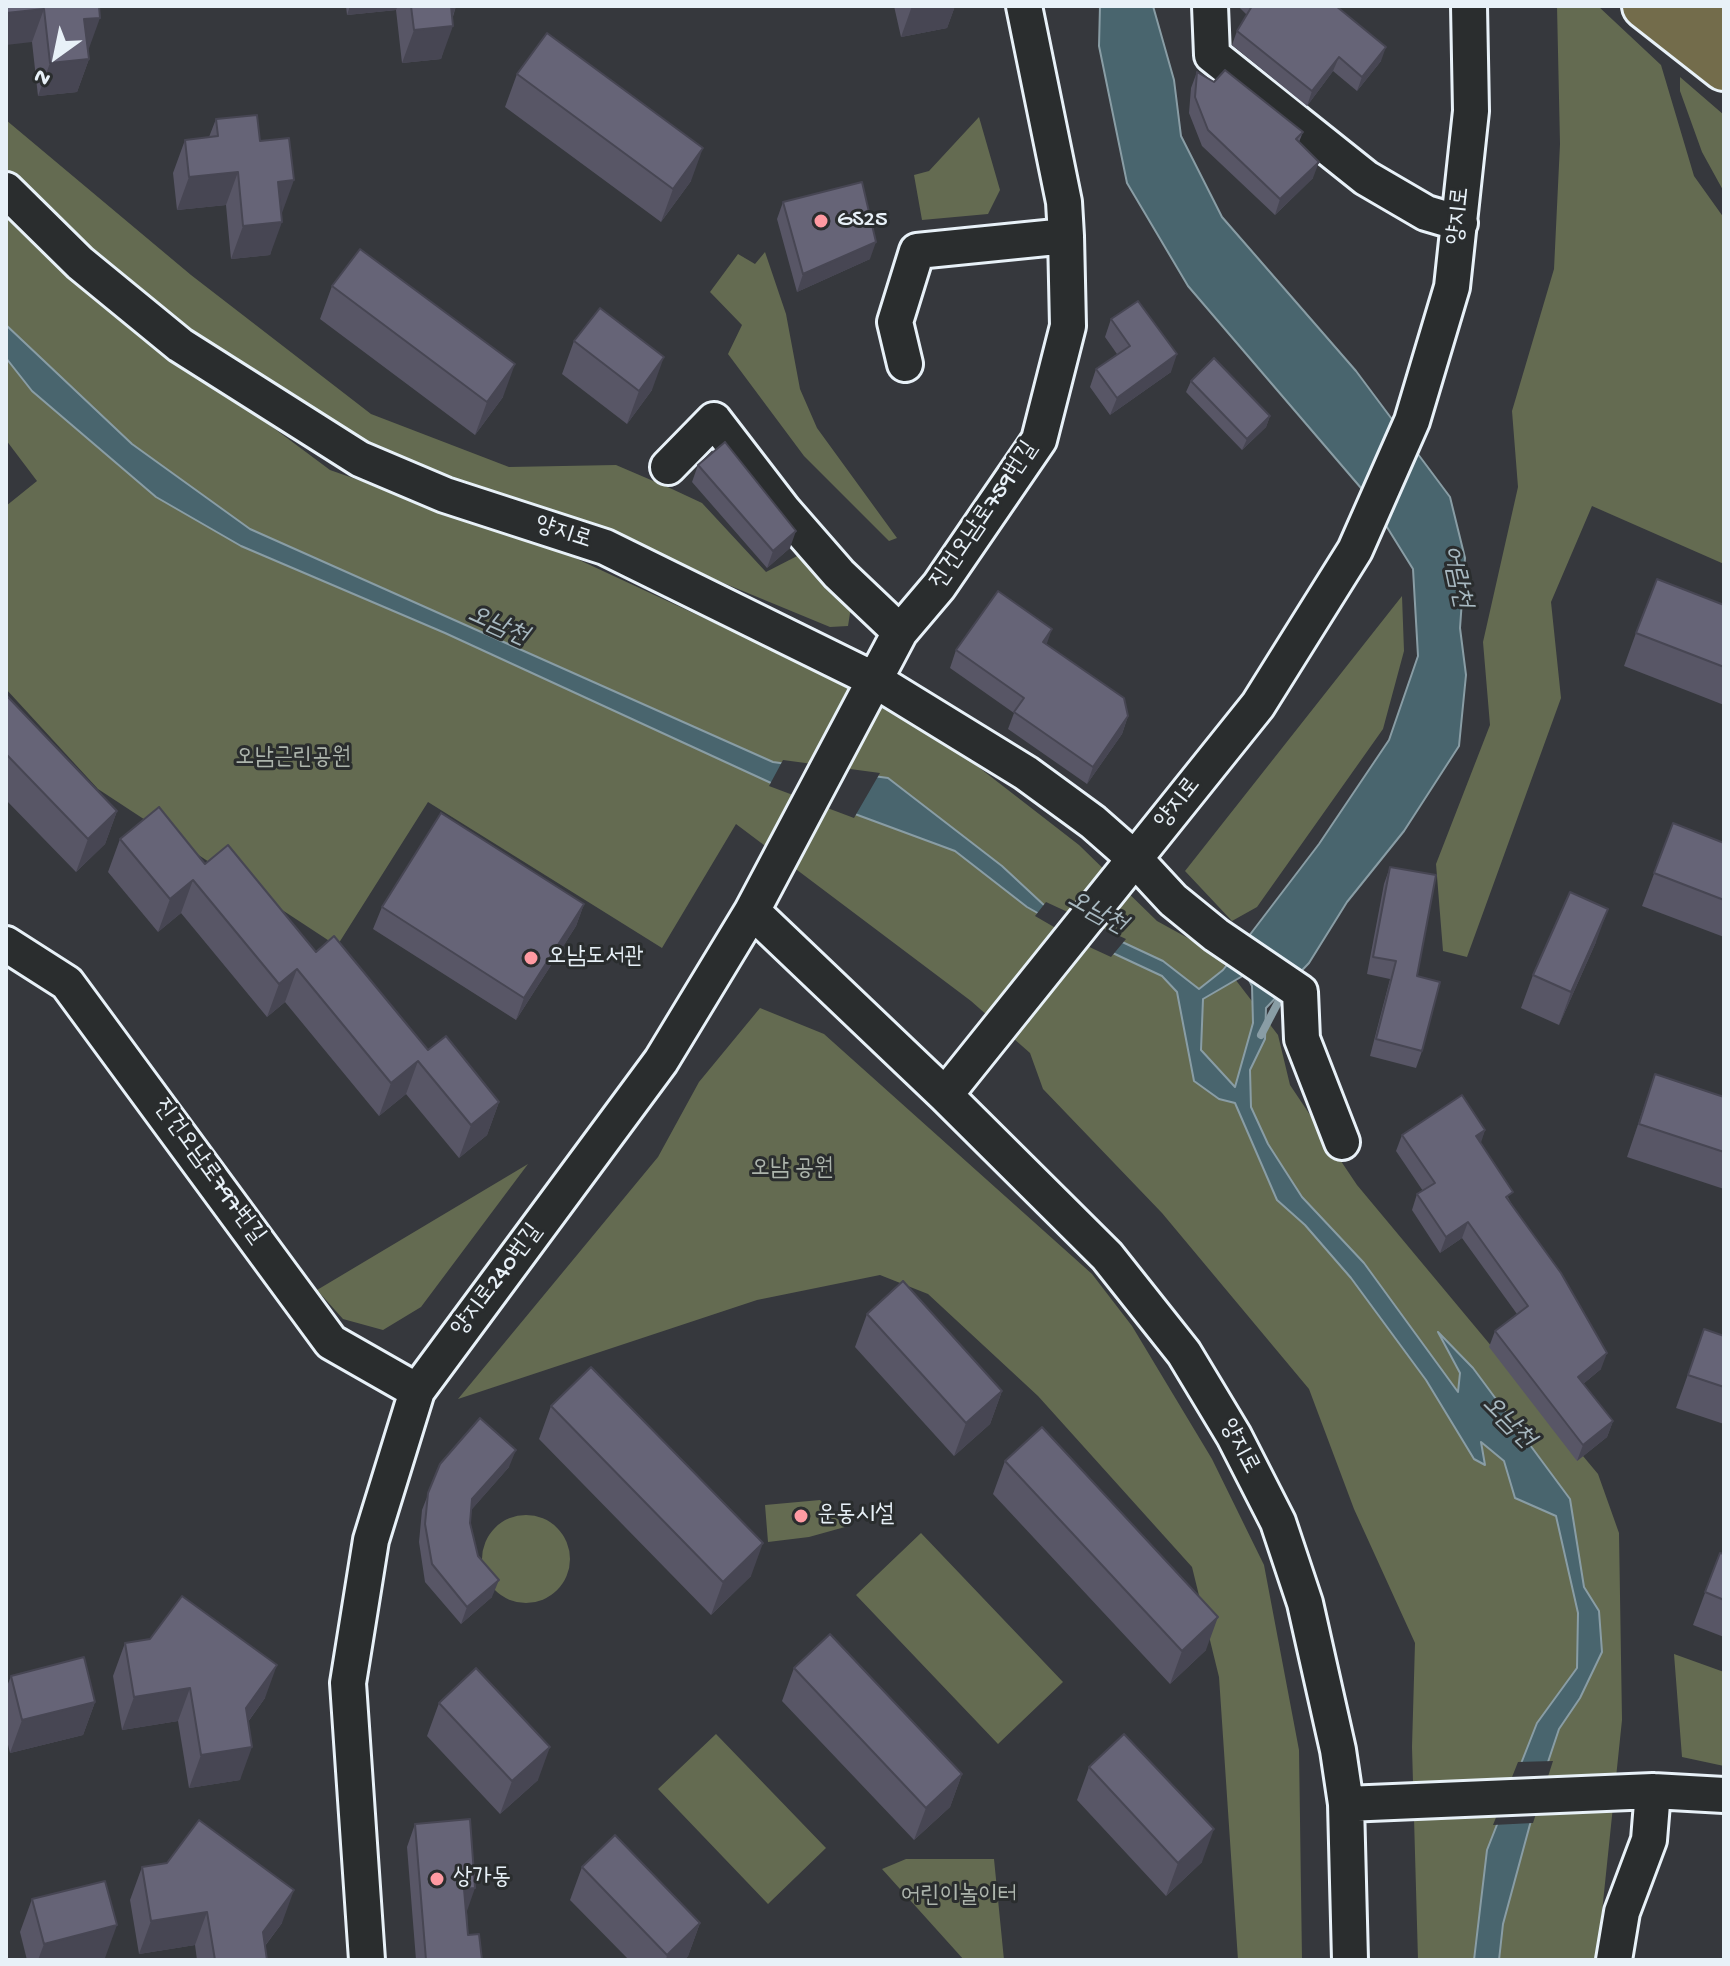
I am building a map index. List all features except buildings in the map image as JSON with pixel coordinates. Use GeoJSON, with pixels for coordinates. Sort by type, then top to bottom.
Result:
{"type":"FeatureCollection","features":[{"type":"Feature","properties":{"kind":"main road"},"geometry":{"type":"LineString","coordinates":[[1699,6],[1724,26]]}},
{"type":"Feature","properties":{"kind":"main road"},"geometry":{"type":"LineString","coordinates":[[1651,11],[1724,68]]}},
{"type":"Feature","properties":{"kind":"street","name":"진건오남로759번길"},"geometry":{"type":"LineString","coordinates":[[752,911],[900,632],[939,586],[1039,440],[1068,326],[1066,236],[1064,202],[1024,6]]}},
{"type":"Feature","properties":{"kind":"street"},"geometry":{"type":"LineString","coordinates":[[1210,6],[1212,55],[1366,178],[1426,213],[1460,223]]}},
{"type":"Feature","properties":{"kind":"street","name":"양지로"},"geometry":{"type":"LineString","coordinates":[[1135,859],[1258,705],[1355,550],[1412,421],[1452,287],[1471,111],[1469,6]]}},
{"type":"Feature","properties":{"kind":"street","name":"양지로"},"geometry":{"type":"LineString","coordinates":[[6,190],[80,263],[180,345],[360,459],[445,495],[605,547],[873,679],[1026,773],[1093,822],[1135,859],[1173,900],[1216,935],[1300,992],[1302,1039],[1342,1142]]}},
{"type":"Feature","properties":{"kind":"street"},"geometry":{"type":"LineString","coordinates":[[905,364],[895,322],[917,251],[1066,236]]}},
{"type":"Feature","properties":{"kind":"street"},"geometry":{"type":"LineString","coordinates":[[668,467],[714,420],[784,511],[839,574],[900,632]]}},
{"type":"Feature","properties":{"kind":"street"},"geometry":{"type":"LineString","coordinates":[[752,911],[945,1095],[1135,859]]}},
{"type":"Feature","properties":{"kind":"street","name":"양지로240번길"},"geometry":{"type":"LineString","coordinates":[[367,1960],[348,1683],[371,1540],[417,1391],[661,1061],[752,911]]}},
{"type":"Feature","properties":{"kind":"street","name":"진건오남로797번길"},"geometry":{"type":"LineString","coordinates":[[6,944],[67,983],[331,1342],[417,1391]]}},
{"type":"Feature","properties":{"kind":"street","name":"양지로"},"geometry":{"type":"LineString","coordinates":[[945,1095],[1107,1256],[1184,1353],[1234,1436],[1278,1522],[1305,1603],[1338,1750],[1346,1804],[1350,1960]]}},
{"type":"Feature","properties":{"kind":"street"},"geometry":{"type":"LineString","coordinates":[[1614,1960],[1622,1912],[1649,1840],[1639,1792]]}},
{"type":"Feature","properties":{"kind":"street"},"geometry":{"type":"LineString","coordinates":[[1346,1804],[1639,1792],[1724,1795]]}},
{"type":"Feature","properties":{"kind":"green space"},"geometry":{"type":"Polygon","coordinates":[[[1557,6],[1598,6],[1661,65],[1694,176],[1724,218],[1724,564],[1592,506],[1551,602],[1561,698],[1467,957],[1443,951],[1436,864],[1490,725],[1483,642],[1518,487],[1512,411],[1554,269],[1560,144],[1557,6]]]}},
{"type":"Feature","properties":{"kind":"green space"},"geometry":{"type":"Polygon","coordinates":[[[1680,77],[1724,115],[1724,192],[1702,152],[1680,91],[1680,77]]]}},
{"type":"Feature","properties":{"kind":"green space"},"geometry":{"type":"Polygon","coordinates":[[[979,117],[1000,190],[988,214],[922,220],[914,175],[929,171],[979,117]]]}},
{"type":"Feature","properties":{"kind":"green space"},"geometry":{"type":"Polygon","coordinates":[[[6,120],[191,275],[371,414],[509,467],[616,465],[672,489],[702,503],[766,572],[801,554],[851,607],[848,626],[830,627],[566,518],[474,492],[364,448],[263,390],[59,229],[6,173],[6,120]]]}},
{"type":"Feature","properties":{"kind":"green space","name":"오남근린공원"},"geometry":{"type":"Polygon","coordinates":[[[6,212],[52,263],[330,470],[560,551],[910,714],[1079,845],[1157,921],[1215,953],[1278,1035],[1290,1085],[1357,1185],[1598,1474],[1619,1533],[1622,1720],[1597,1960],[1418,1960],[1412,1747],[1415,1643],[1354,1509],[1309,1389],[1162,1213],[1043,1089],[1030,1053],[971,1001],[736,824],[662,948],[428,802],[337,946],[98,789],[6,689],[6,506],[37,481],[6,440],[6,212]]]}},
{"type":"Feature","properties":{"kind":"green space"},"geometry":{"type":"Polygon","coordinates":[[[765,252],[786,314],[800,389],[817,428],[897,538],[889,541],[804,456],[728,354],[742,325],[710,292],[738,254],[755,264],[765,252]]]}},
{"type":"Feature","properties":{"kind":"green space"},"geometry":{"type":"Polygon","coordinates":[[[1402,596],[1404,651],[1383,729],[1257,907],[1232,921],[1185,871],[1402,596]]]}},
{"type":"Feature","properties":{"kind":"green space","name":"오남 공원"},"geometry":{"type":"Polygon","coordinates":[[[760,1008],[824,1034],[1092,1274],[1132,1326],[1212,1459],[1264,1565],[1299,1750],[1302,1960],[1238,1960],[1219,1677],[1192,1567],[1038,1396],[928,1294],[880,1275],[757,1300],[458,1399],[658,1157],[699,1082],[760,1008]]]}},
{"type":"Feature","properties":{"kind":"green space"},"geometry":{"type":"Polygon","coordinates":[[[528,1164],[421,1307],[383,1330],[343,1319],[317,1290],[528,1164]]]}},
{"type":"Feature","properties":{"kind":"green space","name":"운동시설"},"geometry":{"type":"Polygon","coordinates":[[[820,1500],[845,1527],[809,1537],[768,1542],[765,1505],[820,1500]]]}},
{"type":"Feature","properties":{"kind":"green space"},"geometry":{"type":"Polygon","coordinates":[[[526,1515],[543,1519],[557,1528],[566,1542],[570,1559],[566,1576],[557,1590],[543,1599],[526,1603],[509,1599],[495,1590],[486,1576],[482,1559],[486,1542],[495,1528],[509,1519],[526,1515]]]}},
{"type":"Feature","properties":{"kind":"green space"},"geometry":{"type":"Polygon","coordinates":[[[921,1533],[1063,1682],[998,1744],[856,1595],[921,1533]]]}},
{"type":"Feature","properties":{"kind":"green space"},"geometry":{"type":"Polygon","coordinates":[[[1674,1654],[1724,1672],[1724,1766],[1682,1757],[1674,1654]]]}},
{"type":"Feature","properties":{"kind":"green space"},"geometry":{"type":"Polygon","coordinates":[[[716,1734],[826,1848],[768,1904],[658,1789],[716,1734]]]}},
{"type":"Feature","properties":{"kind":"green space","name":"어린이놀이터"},"geometry":{"type":"Polygon","coordinates":[[[906,1859],[994,1859],[1004,1960],[964,1960],[882,1869],[906,1859]]]}},
{"type":"Feature","properties":{"kind":"water","name":"오남천"},"geometry":{"type":"Polygon","coordinates":[[[1100,6],[1153,6],[1174,80],[1181,136],[1222,217],[1356,371],[1450,497],[1465,558],[1460,628],[1466,675],[1459,746],[1404,831],[1347,902],[1309,963],[1266,1008],[1265,1039],[1250,1070],[1251,1107],[1268,1144],[1302,1197],[1364,1263],[1458,1392],[1460,1373],[1438,1332],[1473,1368],[1570,1499],[1584,1587],[1599,1611],[1602,1652],[1580,1698],[1559,1729],[1503,1924],[1499,1960],[1474,1960],[1487,1850],[1537,1723],[1577,1668],[1578,1613],[1556,1516],[1515,1498],[1504,1461],[1481,1442],[1485,1465],[1474,1459],[1426,1380],[1351,1278],[1305,1225],[1277,1200],[1235,1103],[1219,1099],[1194,1081],[1177,992],[1162,976],[1087,941],[1027,907],[955,851],[771,783],[445,633],[241,546],[156,497],[32,391],[6,358],[6,325],[132,444],[250,529],[773,762],[888,778],[1002,866],[1045,906],[1163,961],[1199,989],[1223,970],[1319,844],[1389,740],[1418,656],[1413,569],[1367,495],[1188,286],[1127,183],[1099,46],[1100,6]],[[1246,974],[1203,999],[1201,1050],[1235,1087],[1253,1023],[1252,986],[1246,974]]]}},
{"type":"Feature","properties":{"kind":"pier"},"geometry":{"type":"Polygon","coordinates":[[[783,760],[880,773],[854,818],[769,786],[783,760]]]}},
{"type":"Feature","properties":{"kind":"pier"},"geometry":{"type":"Polygon","coordinates":[[[1046,902],[1126,939],[1111,957],[1085,945],[1035,916],[1046,902]]]}},
{"type":"Feature","properties":{"kind":"pier"},"geometry":{"type":"Polygon","coordinates":[[[1553,1761],[1533,1823],[1493,1825],[1518,1762],[1553,1761]]]}},
{"type":"Feature","properties":{"kind":"waterway","name":"어람천"},"geometry":{"type":"LineString","coordinates":[[1261,1035],[1284,991]]}},
{"type":"Feature","properties":{"kind":"place","name":"GS25"},"geometry":{"type":"Point","coordinates":[821,221]}},
{"type":"Feature","properties":{"kind":"place","name":"오남도서관"},"geometry":{"type":"Point","coordinates":[531,958]}},
{"type":"Feature","properties":{"kind":"place","name":"운동시설"},"geometry":{"type":"Point","coordinates":[801,1516]}},
{"type":"Feature","properties":{"kind":"place","name":"상가동"},"geometry":{"type":"Point","coordinates":[437,1879]}}]}
